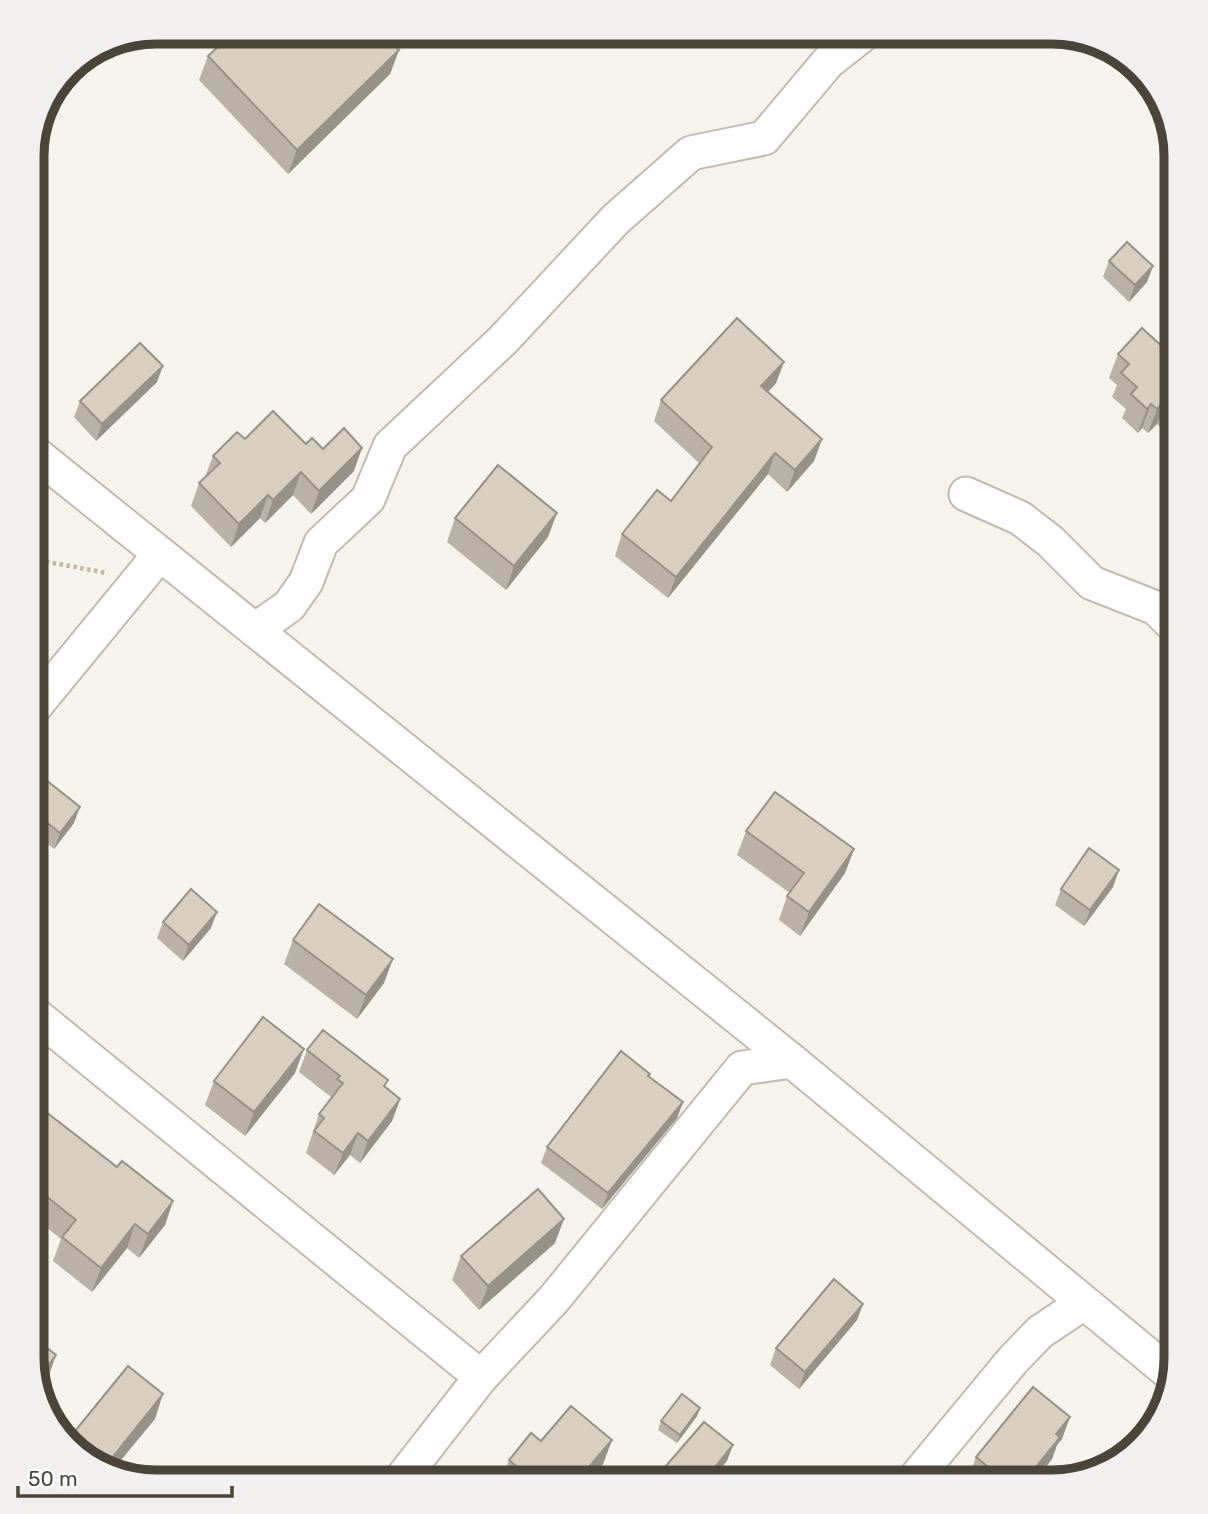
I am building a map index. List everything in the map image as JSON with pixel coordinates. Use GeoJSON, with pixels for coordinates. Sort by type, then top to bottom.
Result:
{"type":"FeatureCollection","features":[{"type":"Feature","properties":{"kind":"street"},"geometry":{"type":"LineString","coordinates":[[256,630],[289,606],[306,582],[321,543],[368,499],[390,446],[503,340],[616,219],[691,153],[764,138],[828,62],[851,44]]}},
{"type":"Feature","properties":{"kind":"street"},"geometry":{"type":"LineString","coordinates":[[44,463],[150,566],[256,630],[792,1062],[1082,1304],[1163,1368]]}},
{"type":"Feature","properties":{"kind":"street"},"geometry":{"type":"LineString","coordinates":[[966,494],[1020,518],[1050,541],[1092,583],[1156,608],[1164,616]]}},
{"type":"Feature","properties":{"kind":"street"},"geometry":{"type":"LineString","coordinates":[[44,695],[150,566]]}},
{"type":"Feature","properties":{"kind":"street"},"geometry":{"type":"LineString","coordinates":[[44,1022],[481,1377]]}},
{"type":"Feature","properties":{"kind":"street"},"geometry":{"type":"LineString","coordinates":[[408,1470],[481,1377],[554,1299],[742,1068],[792,1062]]}},
{"type":"Feature","properties":{"kind":"street"},"geometry":{"type":"LineString","coordinates":[[922,1470],[1013,1360],[1040,1332],[1082,1304]]}},
{"type":"Feature","properties":{"kind":"path"},"geometry":{"type":"LineString","coordinates":[[44,560],[150,566]]}},
{"type":"Feature","properties":{"kind":"building"},"geometry":{"type":"Polygon","coordinates":[[[221,44],[393,44],[399,50],[297,150],[208,56],[221,44]]]}},
{"type":"Feature","properties":{"kind":"building"},"geometry":{"type":"Polygon","coordinates":[[[1127,242],[1153,266],[1135,285],[1109,261],[1127,242]]]}},
{"type":"Feature","properties":{"kind":"building"},"geometry":{"type":"Polygon","coordinates":[[[737,318],[784,362],[761,386],[822,439],[795,470],[775,453],[676,577],[622,534],[657,490],[671,501],[712,447],[661,400],[737,318]]]}},
{"type":"Feature","properties":{"kind":"building"},"geometry":{"type":"Polygon","coordinates":[[[1142,328],[1164,348],[1164,402],[1157,409],[1151,404],[1147,409],[1131,394],[1137,387],[1121,373],[1129,364],[1118,354],[1142,328]]]}},
{"type":"Feature","properties":{"kind":"building"},"geometry":{"type":"Polygon","coordinates":[[[140,343],[163,366],[102,424],[80,401],[140,343]]]}},
{"type":"Feature","properties":{"kind":"building"},"geometry":{"type":"Polygon","coordinates":[[[273,411],[306,444],[312,438],[323,449],[344,428],[362,448],[319,491],[301,472],[273,500],[268,495],[239,524],[199,483],[220,463],[213,456],[237,432],[245,439],[273,411]]]}},
{"type":"Feature","properties":{"kind":"building"},"geometry":{"type":"Polygon","coordinates":[[[498,465],[557,513],[514,566],[455,518],[498,465]]]}},
{"type":"Feature","properties":{"kind":"building"},"geometry":{"type":"Polygon","coordinates":[[[44,778],[80,807],[60,833],[44,820],[44,778]]]}},
{"type":"Feature","properties":{"kind":"building"},"geometry":{"type":"Polygon","coordinates":[[[775,792],[854,849],[809,912],[787,896],[804,873],[746,831],[775,792]]]}},
{"type":"Feature","properties":{"kind":"building"},"geometry":{"type":"Polygon","coordinates":[[[1089,848],[1119,870],[1090,910],[1061,889],[1089,848]]]}},
{"type":"Feature","properties":{"kind":"building"},"geometry":{"type":"Polygon","coordinates":[[[191,889],[217,912],[189,945],[163,922],[191,889]]]}},
{"type":"Feature","properties":{"kind":"building"},"geometry":{"type":"Polygon","coordinates":[[[319,904],[393,959],[366,995],[293,940],[319,904]]]}},
{"type":"Feature","properties":{"kind":"building"},"geometry":{"type":"Polygon","coordinates":[[[263,1017],[304,1049],[254,1112],[214,1081],[263,1017]]]}},
{"type":"Feature","properties":{"kind":"building"},"geometry":{"type":"Polygon","coordinates":[[[323,1030],[388,1080],[384,1086],[400,1099],[368,1141],[358,1133],[343,1153],[314,1131],[324,1118],[319,1114],[343,1083],[337,1079],[340,1076],[307,1050],[323,1030]]]}},
{"type":"Feature","properties":{"kind":"building"},"geometry":{"type":"Polygon","coordinates":[[[621,1051],[650,1074],[648,1076],[683,1102],[608,1193],[547,1147],[621,1051]]]}},
{"type":"Feature","properties":{"kind":"building"},"geometry":{"type":"Polygon","coordinates":[[[44,1110],[117,1167],[122,1161],[173,1201],[148,1234],[135,1224],[101,1268],[62,1237],[76,1220],[44,1195],[44,1110]]]}},
{"type":"Feature","properties":{"kind":"building"},"geometry":{"type":"Polygon","coordinates":[[[538,1189],[564,1219],[488,1286],[461,1256],[538,1189]]]}},
{"type":"Feature","properties":{"kind":"building"},"geometry":{"type":"Polygon","coordinates":[[[834,1279],[863,1304],[805,1372],[776,1348],[834,1279]]]}},
{"type":"Feature","properties":{"kind":"building"},"geometry":{"type":"Polygon","coordinates":[[[44,1346],[56,1355],[45,1370],[44,1346]]]}},
{"type":"Feature","properties":{"kind":"building"},"geometry":{"type":"Polygon","coordinates":[[[128,1366],[163,1394],[110,1460],[73,1433],[128,1366]]]}},
{"type":"Feature","properties":{"kind":"building"},"geometry":{"type":"Polygon","coordinates":[[[1033,1387],[1070,1417],[1056,1434],[1060,1437],[1034,1470],[992,1470],[976,1457],[1033,1387]]]}},
{"type":"Feature","properties":{"kind":"building"},"geometry":{"type":"Polygon","coordinates":[[[682,1394],[700,1408],[680,1435],[661,1421],[682,1394]]]}},
{"type":"Feature","properties":{"kind":"building"},"geometry":{"type":"Polygon","coordinates":[[[571,1406],[612,1440],[586,1470],[521,1470],[509,1460],[531,1433],[541,1441],[571,1406]]]}},
{"type":"Feature","properties":{"kind":"building"},"geometry":{"type":"Polygon","coordinates":[[[704,1422],[733,1445],[713,1470],[662,1470],[704,1422]]]}}]}
